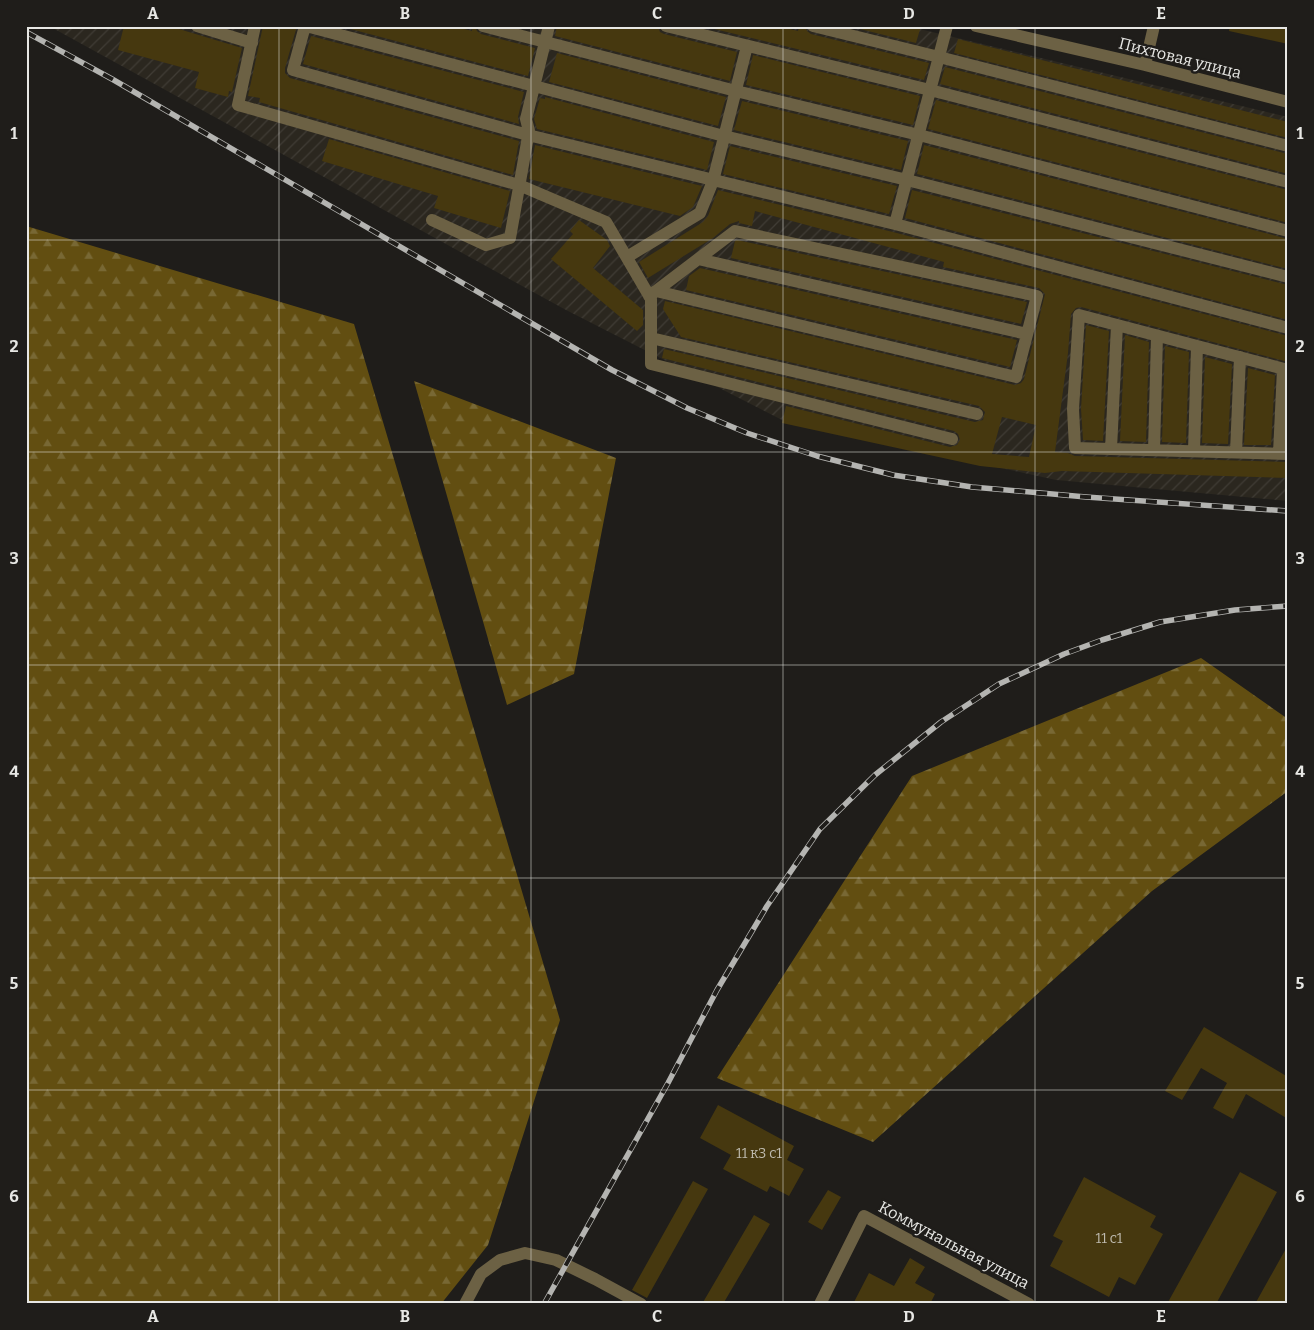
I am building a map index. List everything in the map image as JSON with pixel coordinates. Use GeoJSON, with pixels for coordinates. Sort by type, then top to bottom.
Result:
{"type":"FeatureCollection","features":[{"type":"Feature","properties":{"kind":"street"},"geometry":{"type":"LineString","coordinates":[[197,26],[252,43]]}},
{"type":"Feature","properties":{"kind":"street"},"geometry":{"type":"LineString","coordinates":[[256,26],[238,105],[519,185],[606,222],[652,294],[1016,377],[1037,296],[735,231],[652,294],[651,364],[952,439]]}},
{"type":"Feature","properties":{"kind":"street"},"geometry":{"type":"LineString","coordinates":[[1288,277],[907,180],[724,136],[306,26],[293,70],[528,136],[895,224],[1288,328]]}},
{"type":"Feature","properties":{"kind":"street"},"geometry":{"type":"LineString","coordinates":[[483,26],[736,91],[918,135],[1288,231]]}},
{"type":"Feature","properties":{"kind":"street"},"geometry":{"type":"LineString","coordinates":[[432,220],[486,245],[510,238],[529,131],[526,119],[549,26]]}},
{"type":"Feature","properties":{"kind":"street"},"geometry":{"type":"LineString","coordinates":[[666,26],[930,90],[1288,182]]}},
{"type":"Feature","properties":{"kind":"street"},"geometry":{"type":"LineString","coordinates":[[813,26],[1288,146]]}},
{"type":"Feature","properties":{"kind":"street"},"geometry":{"type":"LineString","coordinates":[[895,224],[947,26]]}},
{"type":"Feature","properties":{"kind":"street","name":"Пихтовая улица"},"geometry":{"type":"LineString","coordinates":[[978,26],[1145,65],[1288,102]]}},
{"type":"Feature","properties":{"kind":"street"},"geometry":{"type":"LineString","coordinates":[[1145,65],[1154,26]]}},
{"type":"Feature","properties":{"kind":"street"},"geometry":{"type":"LineString","coordinates":[[627,257],[700,213],[713,181],[747,46]]}},
{"type":"Feature","properties":{"kind":"street"},"geometry":{"type":"LineString","coordinates":[[698,258],[1027,334]]}},
{"type":"Feature","properties":{"kind":"street"},"geometry":{"type":"LineString","coordinates":[[1078,315],[1116,325],[1285,369],[1283,454],[1075,448],[1073,409],[1078,315]]}},
{"type":"Feature","properties":{"kind":"street"},"geometry":{"type":"LineString","coordinates":[[1111,449],[1116,325]]}},
{"type":"Feature","properties":{"kind":"street"},"geometry":{"type":"LineString","coordinates":[[1154,450],[1157,336]]}},
{"type":"Feature","properties":{"kind":"street"},"geometry":{"type":"LineString","coordinates":[[651,338],[978,414]]}},
{"type":"Feature","properties":{"kind":"street"},"geometry":{"type":"LineString","coordinates":[[1194,451],[1197,346]]}},
{"type":"Feature","properties":{"kind":"street"},"geometry":{"type":"LineString","coordinates":[[1236,452],[1240,357]]}},
{"type":"Feature","properties":{"kind":"street","name":"Коммунальная улица"},"geometry":{"type":"LineString","coordinates":[[820,1304],[864,1216],[1015,1301],[1028,1304]]}},
{"type":"Feature","properties":{"kind":"street"},"geometry":{"type":"LineString","coordinates":[[465,1304],[481,1274],[500,1260],[525,1253],[556,1260],[641,1304]]}},
{"type":"Feature","properties":{"kind":"shaded area"},"geometry":{"type":"Polygon","coordinates":[[[49,26],[907,26],[1288,117],[1288,501],[1056,480],[782,420],[566,310],[49,26]]]}},
{"type":"Feature","properties":{"kind":"green space"},"geometry":{"type":"Polygon","coordinates":[[[26,226],[354,324],[560,1020],[488,1245],[441,1304],[26,1304],[26,226]]]}},
{"type":"Feature","properties":{"kind":"green space"},"geometry":{"type":"Polygon","coordinates":[[[414,381],[616,458],[574,674],[507,705],[414,381]]]}},
{"type":"Feature","properties":{"kind":"green space"},"geometry":{"type":"Polygon","coordinates":[[[1201,658],[1288,719],[1288,791],[1152,891],[873,1142],[717,1078],[912,776],[1201,658]]]}},
{"type":"Feature","properties":{"kind":"building"},"geometry":{"type":"Polygon","coordinates":[[[124,26],[169,26],[242,48],[232,92],[229,91],[228,97],[195,88],[199,72],[118,50],[124,26]]]}},
{"type":"Feature","properties":{"kind":"building"},"geometry":{"type":"Polygon","coordinates":[[[263,26],[297,26],[285,68],[285,73],[290,78],[519,141],[513,175],[259,102],[260,98],[248,96],[263,26]]]}},
{"type":"Feature","properties":{"kind":"building"},"geometry":{"type":"Polygon","coordinates":[[[339,26],[453,26],[472,31],[472,26],[475,26],[481,34],[535,48],[528,76],[339,26]]]}},
{"type":"Feature","properties":{"kind":"building"},"geometry":{"type":"Polygon","coordinates":[[[557,26],[658,26],[660,32],[664,34],[737,52],[730,81],[555,36],[557,26]]]}},
{"type":"Feature","properties":{"kind":"building"},"geometry":{"type":"Polygon","coordinates":[[[702,26],[777,26],[798,31],[799,26],[805,26],[811,34],[929,63],[924,80],[702,26]]]}},
{"type":"Feature","properties":{"kind":"building"},"geometry":{"type":"Polygon","coordinates":[[[848,26],[921,26],[916,43],[848,26]]]}},
{"type":"Feature","properties":{"kind":"building"},"geometry":{"type":"Polygon","coordinates":[[[1230,26],[1288,26],[1288,44],[1229,31],[1230,26]]]}},
{"type":"Feature","properties":{"kind":"building"},"geometry":{"type":"Polygon","coordinates":[[[311,36],[524,92],[518,117],[519,124],[303,64],[311,36]]]}},
{"type":"Feature","properties":{"kind":"building"},"geometry":{"type":"Polygon","coordinates":[[[958,39],[1288,122],[1288,138],[954,53],[958,39]]]}},
{"type":"Feature","properties":{"kind":"building"},"geometry":{"type":"Polygon","coordinates":[[[557,53],[726,97],[718,126],[549,82],[557,53]]]}},
{"type":"Feature","properties":{"kind":"building"},"geometry":{"type":"Polygon","coordinates":[[[753,55],[920,96],[913,125],[746,85],[753,55]]]}},
{"type":"Feature","properties":{"kind":"building"},"geometry":{"type":"Polygon","coordinates":[[[945,67],[1288,154],[1288,174],[940,84],[945,67]]]}},
{"type":"Feature","properties":{"kind":"building"},"geometry":{"type":"Polygon","coordinates":[[[545,97],[714,142],[707,170],[537,129],[534,119],[540,98],[545,99],[545,97]]]}},
{"type":"Feature","properties":{"kind":"building"},"geometry":{"type":"Polygon","coordinates":[[[936,100],[1288,190],[1288,223],[928,129],[936,100]]]}},
{"type":"Feature","properties":{"kind":"building"},"geometry":{"type":"Polygon","coordinates":[[[742,101],[908,141],[901,170],[734,130],[742,101]]]}},
{"type":"Feature","properties":{"kind":"building"},"geometry":{"type":"Polygon","coordinates":[[[329,139],[510,191],[501,228],[434,208],[438,196],[322,161],[329,139]]]}},
{"type":"Feature","properties":{"kind":"building"},"geometry":{"type":"Polygon","coordinates":[[[535,145],[702,186],[693,207],[680,216],[529,179],[535,145]]]}},
{"type":"Feature","properties":{"kind":"building"},"geometry":{"type":"Polygon","coordinates":[[[924,145],[1288,239],[1288,269],[917,174],[924,145]]]}},
{"type":"Feature","properties":{"kind":"building"},"geometry":{"type":"Polygon","coordinates":[[[730,146],[897,186],[889,214],[723,174],[730,146]]]}},
{"type":"Feature","properties":{"kind":"building"},"geometry":{"type":"Polygon","coordinates":[[[718,190],[893,232],[1288,336],[1288,362],[1081,307],[1076,308],[1071,314],[1068,353],[1055,452],[1068,453],[1075,456],[1288,462],[1288,478],[1062,471],[1045,473],[980,466],[782,423],[786,406],[950,447],[957,445],[960,440],[958,434],[954,431],[662,358],[664,349],[975,422],[983,420],[985,412],[979,406],[681,337],[663,309],[665,301],[1015,385],[1021,383],[1024,379],[1045,294],[1039,288],[943,267],[944,262],[755,211],[752,226],[739,223],[739,221],[730,224],[713,238],[648,278],[639,262],[703,222],[708,216],[718,190]],[[1002,417],[992,454],[1029,457],[1036,425],[1002,417]]]}},
{"type":"Feature","properties":{"kind":"building"},"geometry":{"type":"Polygon","coordinates":[[[912,190],[1288,285],[1288,320],[905,218],[912,190]]]}},
{"type":"Feature","properties":{"kind":"building"},"geometry":{"type":"Polygon","coordinates":[[[579,220],[607,240],[610,246],[593,268],[643,310],[643,325],[637,331],[551,259],[573,234],[570,231],[579,220]]]}},
{"type":"Feature","properties":{"kind":"building"},"geometry":{"type":"Polygon","coordinates":[[[735,241],[1027,302],[1021,324],[731,258],[735,241]]]}},
{"type":"Feature","properties":{"kind":"building"},"geometry":{"type":"Polygon","coordinates":[[[700,268],[1017,340],[1010,367],[686,290],[689,276],[700,268]]]}},
{"type":"Feature","properties":{"kind":"building"},"geometry":{"type":"Polygon","coordinates":[[[1086,325],[1109,331],[1103,441],[1083,440],[1081,409],[1086,325]]]}},
{"type":"Feature","properties":{"kind":"building"},"geometry":{"type":"Polygon","coordinates":[[[1125,335],[1149,342],[1146,442],[1120,441],[1125,335]]]}},
{"type":"Feature","properties":{"kind":"building"},"geometry":{"type":"Polygon","coordinates":[[[1165,346],[1189,352],[1186,443],[1162,442],[1165,346]]]}},
{"type":"Feature","properties":{"kind":"building"},"geometry":{"type":"Polygon","coordinates":[[[1205,357],[1232,364],[1228,444],[1202,443],[1205,357]]]}},
{"type":"Feature","properties":{"kind":"building"},"geometry":{"type":"Polygon","coordinates":[[[1248,368],[1275,375],[1271,445],[1244,445],[1248,368]]]}},
{"type":"Feature","properties":{"kind":"building"},"geometry":{"type":"Polygon","coordinates":[[[1204,1027],[1288,1077],[1288,1119],[1246,1094],[1233,1119],[1213,1108],[1227,1083],[1201,1068],[1182,1100],[1165,1091],[1204,1027]]]}},
{"type":"Feature","properties":{"kind":"building"},"geometry":{"type":"Polygon","coordinates":[[[718,1105],[794,1146],[787,1160],[804,1169],[789,1196],[770,1186],[767,1192],[723,1169],[731,1155],[700,1138],[718,1105]]]}},
{"type":"Feature","properties":{"kind":"building"},"geometry":{"type":"Polygon","coordinates":[[[1240,1172],[1277,1192],[1216,1304],[1167,1304],[1240,1172]]]}},
{"type":"Feature","properties":{"kind":"building"},"geometry":{"type":"Polygon","coordinates":[[[1084,1177],[1156,1216],[1150,1227],[1163,1234],[1135,1285],[1119,1277],[1109,1297],[1050,1266],[1063,1241],[1053,1236],[1084,1177]]]}},
{"type":"Feature","properties":{"kind":"building"},"geometry":{"type":"Polygon","coordinates":[[[693,1181],[708,1189],[647,1298],[632,1290],[693,1181]]]}},
{"type":"Feature","properties":{"kind":"building"},"geometry":{"type":"Polygon","coordinates":[[[828,1190],[841,1197],[822,1230],[808,1222],[828,1190]]]}},
{"type":"Feature","properties":{"kind":"building"},"geometry":{"type":"Polygon","coordinates":[[[754,1215],[770,1224],[723,1304],[702,1304],[754,1215]]]}},
{"type":"Feature","properties":{"kind":"building"},"geometry":{"type":"Polygon","coordinates":[[[1288,1245],[1288,1304],[1255,1304],[1288,1245]]]}},
{"type":"Feature","properties":{"kind":"building"},"geometry":{"type":"Polygon","coordinates":[[[910,1258],[925,1267],[915,1283],[935,1294],[930,1304],[853,1304],[869,1273],[894,1286],[910,1258]]]}},
{"type":"Feature","properties":{"kind":"railway"},"geometry":{"type":"LineString","coordinates":[[26,32],[112,79],[612,370],[687,408],[747,433],[817,456],[893,475],[972,487],[1288,511]]}},
{"type":"Feature","properties":{"kind":"railway"},"geometry":{"type":"LineString","coordinates":[[544,1304],[668,1083],[717,990],[767,906],[820,829],[875,775],[941,722],[999,684],[1064,654],[1160,622],[1235,610],[1288,606]]}}]}
